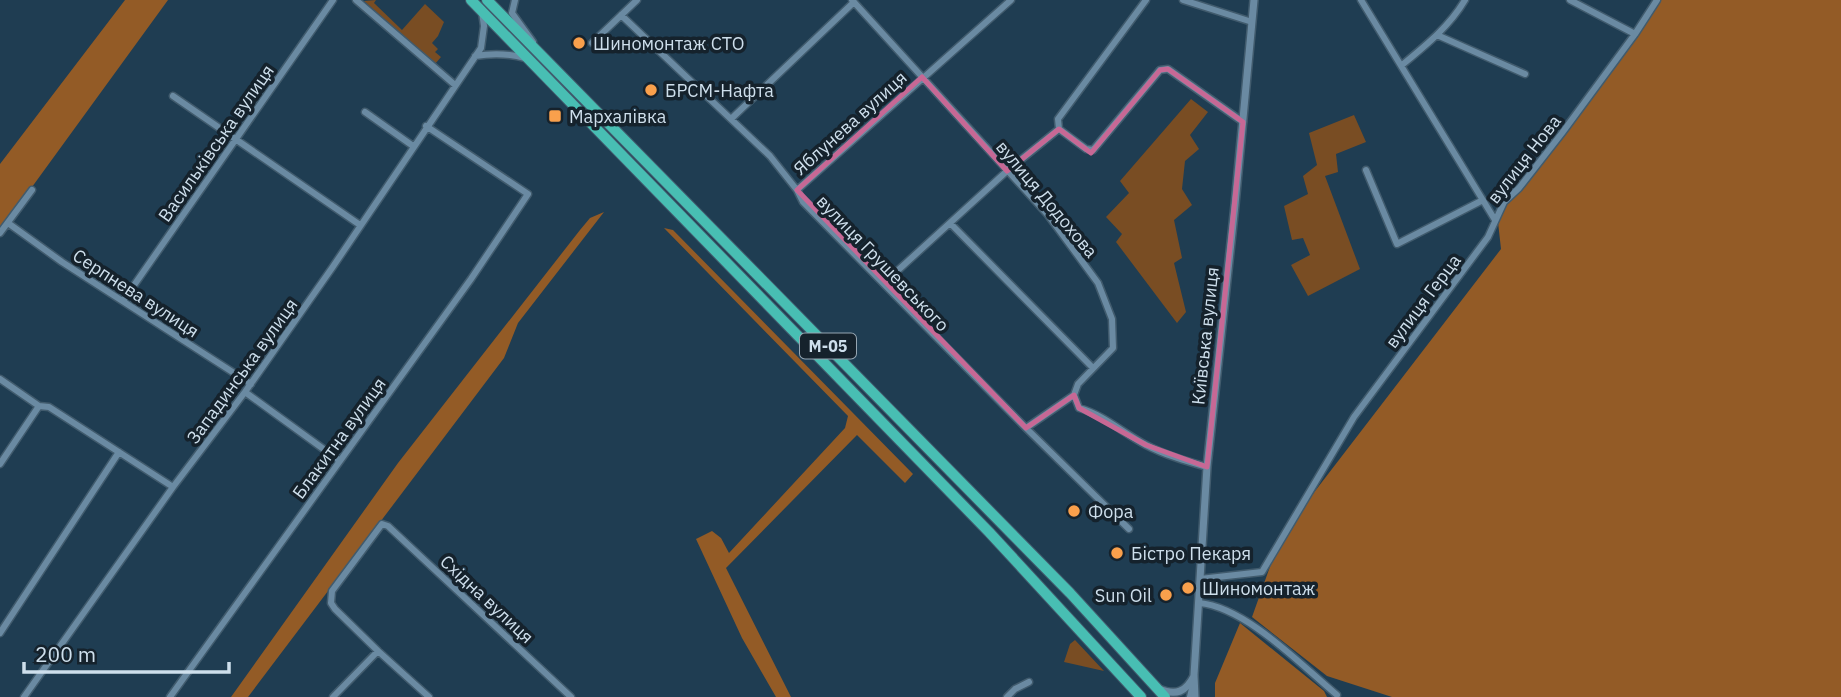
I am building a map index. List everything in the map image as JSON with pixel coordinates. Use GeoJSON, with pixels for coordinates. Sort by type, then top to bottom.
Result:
{"type":"FeatureCollection","features":[{"type":"Feature","properties":{"kind":"highway","name":"М-05"},"geometry":{"type":"LineString","coordinates":[[471,0],[989,532],[1141,697]]}},
{"type":"Feature","properties":{"kind":"highway","name":"М-05"},"geometry":{"type":"LineString","coordinates":[[487,0],[1070,593],[1162,693]]}},
{"type":"Feature","properties":{"kind":"street","name":"Васильківська вулиця"},"geometry":{"type":"LineString","coordinates":[[122,301],[333,0]]}},
{"type":"Feature","properties":{"kind":"street"},"geometry":{"type":"LineString","coordinates":[[356,0],[455,85]]}},
{"type":"Feature","properties":{"kind":"street"},"geometry":{"type":"LineString","coordinates":[[515,0],[512,13],[539,53]]}},
{"type":"Feature","properties":{"kind":"street"},"geometry":{"type":"LineString","coordinates":[[593,43],[637,0]]}},
{"type":"Feature","properties":{"kind":"street"},"geometry":{"type":"LineString","coordinates":[[922,77],[1011,0]]}},
{"type":"Feature","properties":{"kind":"street"},"geometry":{"type":"LineString","coordinates":[[1146,0],[1058,119],[1059,129],[1086,149],[1093,150],[1160,70],[1168,69],[1243,122]]}},
{"type":"Feature","properties":{"kind":"street"},"geometry":{"type":"LineString","coordinates":[[1183,0],[1252,22]]}},
{"type":"Feature","properties":{"kind":"street","name":"Київська вулиця"},"geometry":{"type":"LineString","coordinates":[[1193,697],[1207,467],[1254,0]]}},
{"type":"Feature","properties":{"kind":"street","name":"вулиця Нова"},"geometry":{"type":"LineString","coordinates":[[1361,0],[1495,220]]}},
{"type":"Feature","properties":{"kind":"street"},"geometry":{"type":"LineString","coordinates":[[1402,65],[1437,36],[1465,0]]}},
{"type":"Feature","properties":{"kind":"street"},"geometry":{"type":"LineString","coordinates":[[1570,0],[1635,34]]}},
{"type":"Feature","properties":{"kind":"street","name":"вулиця Нова"},"geometry":{"type":"LineString","coordinates":[[1495,220],[1504,202],[1536,166],[1635,34],[1657,0]]}},
{"type":"Feature","properties":{"kind":"street"},"geometry":{"type":"LineString","coordinates":[[731,119],[853,1]]}},
{"type":"Feature","properties":{"kind":"street","name":"вулиця Додохова"},"geometry":{"type":"LineString","coordinates":[[853,1],[1048,215],[1098,283],[1112,319],[1113,348],[1078,384],[1074,395]]}},
{"type":"Feature","properties":{"kind":"street"},"geometry":{"type":"LineString","coordinates":[[475,56],[484,39],[482,12]]}},
{"type":"Feature","properties":{"kind":"street","name":"вулиця Грушевського"},"geometry":{"type":"LineString","coordinates":[[621,15],[770,156],[797,190],[803,202],[1129,529]]}},
{"type":"Feature","properties":{"kind":"street"},"geometry":{"type":"LineString","coordinates":[[1437,36],[1525,74]]}},
{"type":"Feature","properties":{"kind":"street"},"geometry":{"type":"LineString","coordinates":[[475,56],[503,53],[528,59]]}},
{"type":"Feature","properties":{"kind":"street","name":"Западинська вулиця"},"geometry":{"type":"LineString","coordinates":[[24,697],[173,487],[251,384],[475,56]]}},
{"type":"Feature","properties":{"kind":"street","name":"Яблунева вулиця"},"geometry":{"type":"LineString","coordinates":[[797,190],[922,77]]}},
{"type":"Feature","properties":{"kind":"street"},"geometry":{"type":"LineString","coordinates":[[173,96],[359,225]]}},
{"type":"Feature","properties":{"kind":"street"},"geometry":{"type":"LineString","coordinates":[[365,111],[413,146]]}},
{"type":"Feature","properties":{"kind":"street","name":"Блакитна вулиця"},"geometry":{"type":"LineString","coordinates":[[170,697],[471,279],[528,194],[426,126]]}},
{"type":"Feature","properties":{"kind":"street"},"geometry":{"type":"LineString","coordinates":[[884,283],[1007,171],[1059,129]]}},
{"type":"Feature","properties":{"kind":"street"},"geometry":{"type":"LineString","coordinates":[[1366,170],[1397,244],[1483,200]]}},
{"type":"Feature","properties":{"kind":"street"},"geometry":{"type":"LineString","coordinates":[[0,233],[32,190]]}},
{"type":"Feature","properties":{"kind":"street","name":"вулиця Герца"},"geometry":{"type":"LineString","coordinates":[[1200,579],[1262,572],[1353,417],[1488,237],[1495,220]]}},
{"type":"Feature","properties":{"kind":"street","name":"Серпнева вулиця"},"geometry":{"type":"LineString","coordinates":[[8,223],[62,262],[251,384]]}},
{"type":"Feature","properties":{"kind":"street"},"geometry":{"type":"LineString","coordinates":[[950,223],[1093,368]]}},
{"type":"Feature","properties":{"kind":"street"},"geometry":{"type":"LineString","coordinates":[[0,379],[39,406],[49,407],[173,487]]}},
{"type":"Feature","properties":{"kind":"street"},"geometry":{"type":"LineString","coordinates":[[245,392],[340,461]]}},
{"type":"Feature","properties":{"kind":"street"},"geometry":{"type":"LineString","coordinates":[[1026,428],[1074,395],[1079,408],[1093,412],[1146,445],[1207,467]]}},
{"type":"Feature","properties":{"kind":"street"},"geometry":{"type":"LineString","coordinates":[[0,464],[39,406]]}},
{"type":"Feature","properties":{"kind":"street"},"geometry":{"type":"LineString","coordinates":[[0,633],[119,452]]}},
{"type":"Feature","properties":{"kind":"street","name":"Східна вулиця"},"geometry":{"type":"LineString","coordinates":[[379,651],[331,603],[332,591],[382,524],[388,526],[571,697]]}},
{"type":"Feature","properties":{"kind":"street"},"geometry":{"type":"LineString","coordinates":[[1199,603],[1221,608],[1249,621],[1337,695]]}},
{"type":"Feature","properties":{"kind":"street"},"geometry":{"type":"LineString","coordinates":[[333,697],[379,651],[429,697]]}},
{"type":"Feature","properties":{"kind":"street"},"geometry":{"type":"LineString","coordinates":[[1162,693],[1182,692],[1189,687],[1194,675]]}},
{"type":"Feature","properties":{"kind":"street"},"geometry":{"type":"LineString","coordinates":[[1007,697],[1014,689],[1029,682]]}},
{"type":"Feature","properties":{"kind":"highlighted area"},"geometry":{"type":"Polygon","coordinates":[[[1168,69],[1243,122],[1207,467],[1146,445],[1079,408],[1074,395],[1026,428],[797,190],[922,77],[1007,171],[1059,129],[1091,153],[1160,70],[1168,69]]]}},
{"type":"Feature","properties":{"kind":"shaded area"},"geometry":{"type":"Polygon","coordinates":[[[125,0],[168,0],[0,231],[0,164],[125,0]]]}},
{"type":"Feature","properties":{"kind":"shaded area"},"geometry":{"type":"Polygon","coordinates":[[[376,0],[374,3],[402,30],[425,4],[444,22],[432,43],[438,49],[435,52],[441,57],[435,64],[364,1],[376,0]]]}},
{"type":"Feature","properties":{"kind":"shaded area"},"geometry":{"type":"Polygon","coordinates":[[[1654,0],[1841,0],[1841,697],[1392,697],[1327,676],[1252,617],[1272,561],[1312,495],[1501,249],[1498,222],[1504,202],[1540,164],[1654,0]]]}},
{"type":"Feature","properties":{"kind":"shaded area"},"geometry":{"type":"Polygon","coordinates":[[[1191,99],[1208,112],[1190,135],[1199,149],[1185,161],[1182,189],[1192,205],[1174,220],[1182,258],[1174,263],[1186,312],[1177,323],[1116,242],[1122,234],[1106,217],[1129,193],[1120,181],[1191,99]]]}},
{"type":"Feature","properties":{"kind":"shaded area"},"geometry":{"type":"Polygon","coordinates":[[[1354,115],[1366,142],[1336,154],[1338,172],[1325,176],[1360,269],[1308,296],[1291,265],[1310,255],[1303,238],[1292,240],[1284,206],[1308,194],[1303,176],[1317,165],[1309,133],[1354,115]]]}},
{"type":"Feature","properties":{"kind":"shaded area"},"geometry":{"type":"Polygon","coordinates":[[[604,212],[518,323],[504,358],[248,697],[231,697],[398,463],[580,230],[590,218],[604,212]]]}},
{"type":"Feature","properties":{"kind":"shaded area"},"geometry":{"type":"Polygon","coordinates":[[[664,228],[673,230],[913,474],[905,483],[857,435],[726,568],[791,697],[776,697],[742,638],[696,539],[712,531],[721,538],[729,553],[845,428],[848,416],[664,228]]]}},
{"type":"Feature","properties":{"kind":"shaded area"},"geometry":{"type":"Polygon","coordinates":[[[1240,623],[1324,691],[1327,697],[1215,697],[1215,683],[1240,623]]]}},
{"type":"Feature","properties":{"kind":"shaded area"},"geometry":{"type":"Polygon","coordinates":[[[1075,640],[1104,671],[1064,662],[1070,644],[1075,640]]]}},
{"type":"Feature","properties":{"kind":"place","name":"Шиномонтаж СТО"},"geometry":{"type":"Point","coordinates":[579,43]}},
{"type":"Feature","properties":{"kind":"place","name":"БРСМ-Нафта"},"geometry":{"type":"Point","coordinates":[651,90]}},
{"type":"Feature","properties":{"kind":"place","name":"Мархалівка"},"geometry":{"type":"Point","coordinates":[555,116]}},
{"type":"Feature","properties":{"kind":"place","name":"Фора"},"geometry":{"type":"Point","coordinates":[1074,511]}},
{"type":"Feature","properties":{"kind":"place","name":"Бістро Пекаря"},"geometry":{"type":"Point","coordinates":[1117,553]}},
{"type":"Feature","properties":{"kind":"place","name":"Шиномонтаж"},"geometry":{"type":"Point","coordinates":[1188,588]}},
{"type":"Feature","properties":{"kind":"place","name":"Sun Oil"},"geometry":{"type":"Point","coordinates":[1166,595]}}]}
